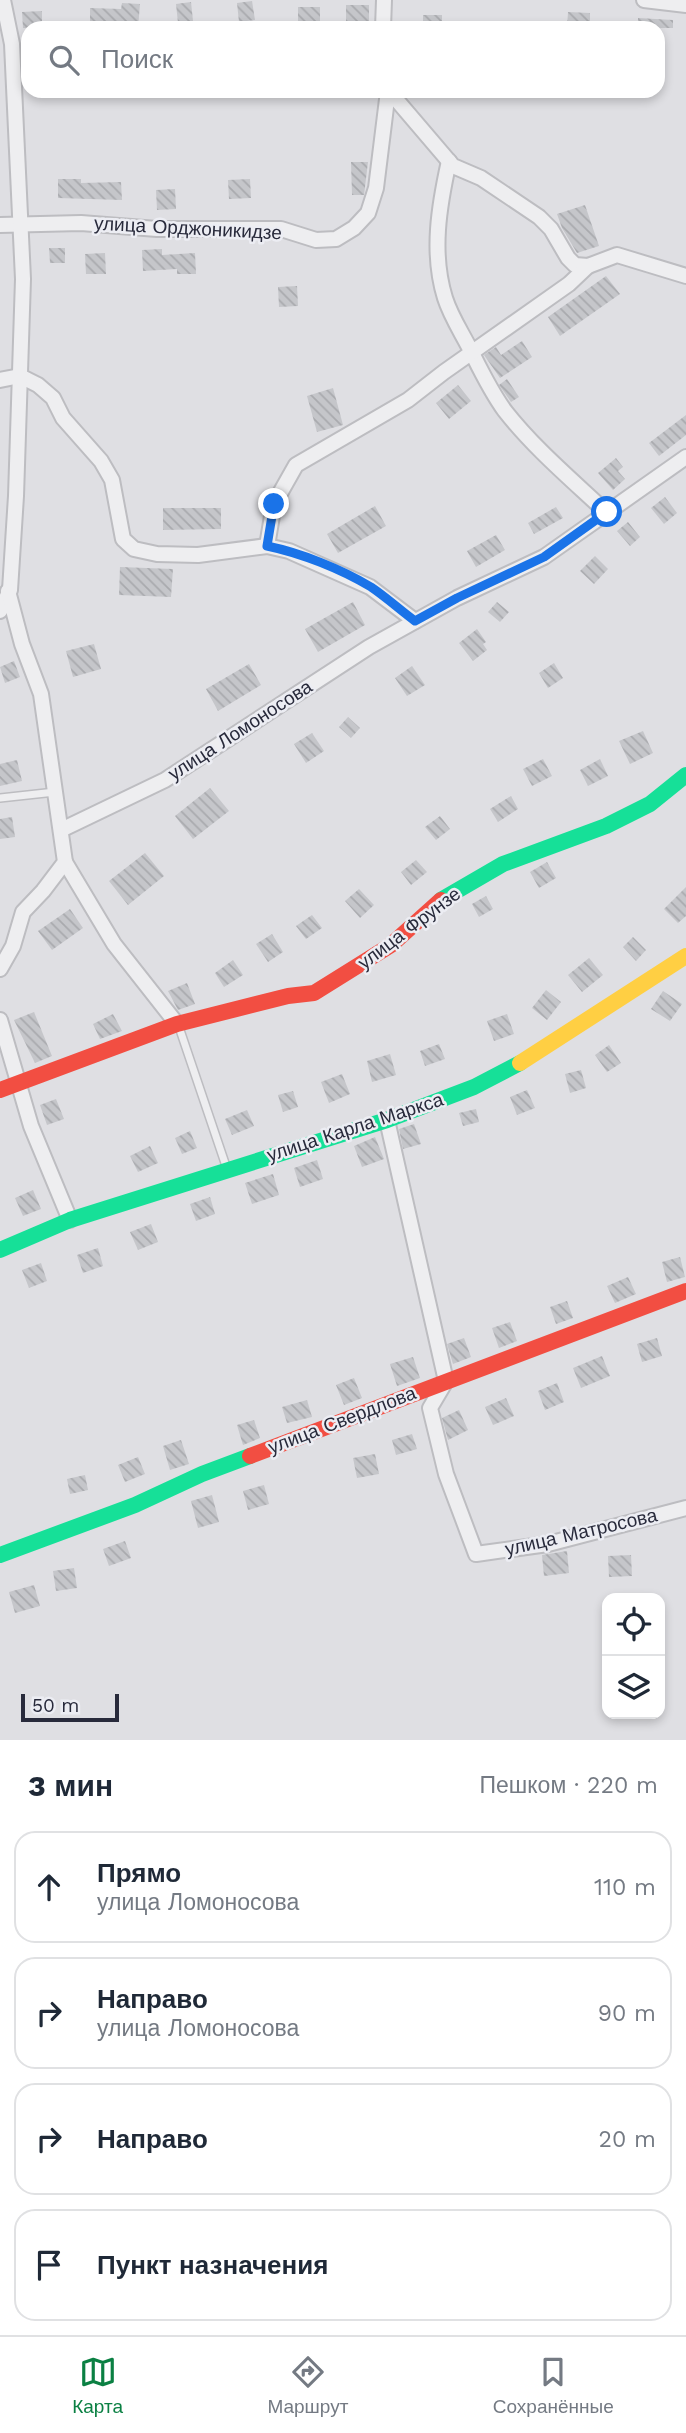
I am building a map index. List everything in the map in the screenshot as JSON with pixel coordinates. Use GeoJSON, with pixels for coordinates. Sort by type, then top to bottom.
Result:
{"type":"FeatureCollection","features":[{"type":"Feature","properties":{"kind":"street"},"geometry":{"type":"LineString","coordinates":[[0,611],[5,592],[16,496],[23,279],[12,44],[3,0]]}},
{"type":"Feature","properties":{"kind":"street"},"geometry":{"type":"LineString","coordinates":[[383,21],[384,0]]}},
{"type":"Feature","properties":{"kind":"street"},"geometry":{"type":"LineString","coordinates":[[644,0],[686,5]]}},
{"type":"Feature","properties":{"kind":"street","name":"улица Орджоникидзе"},"geometry":{"type":"LineString","coordinates":[[0,225],[81,223],[157,229],[281,229],[316,240],[336,239],[354,228],[368,213],[376,188],[388,98]]}},
{"type":"Feature","properties":{"kind":"street"},"geometry":{"type":"LineString","coordinates":[[395,98],[453,166],[481,178],[538,217],[551,229],[575,265],[588,266]]}},
{"type":"Feature","properties":{"kind":"street"},"geometry":{"type":"LineString","coordinates":[[449,161],[439,208],[438,248],[444,296],[456,324],[480,372],[503,409],[527,438],[607,512]]}},
{"type":"Feature","properties":{"kind":"street"},"geometry":{"type":"LineString","coordinates":[[267,546],[274,504],[296,465],[408,400],[471,352],[569,284],[588,266],[617,255],[686,276]]}},
{"type":"Feature","properties":{"kind":"street"},"geometry":{"type":"LineString","coordinates":[[0,380],[20,376],[38,385],[53,398],[63,418],[101,461],[112,480],[123,539],[134,549],[157,554],[198,555],[267,546],[299,554],[370,587],[415,621]]}},
{"type":"Feature","properties":{"kind":"street","name":"улица Ломоносова"},"geometry":{"type":"LineString","coordinates":[[61,830],[165,780],[369,647],[415,621],[544,557],[686,457]]}},
{"type":"Feature","properties":{"kind":"street"},"geometry":{"type":"LineString","coordinates":[[5,592],[41,694],[65,862],[114,944],[177,1024]]}},
{"type":"Feature","properties":{"kind":"street","name":"улица Фрунзе"},"geometry":{"type":"LineString","coordinates":[[0,1090],[177,1024],[288,996],[314,993],[391,946],[442,900],[503,864],[606,826],[650,804],[686,775]]}},
{"type":"Feature","properties":{"kind":"street"},"geometry":{"type":"LineString","coordinates":[[0,969],[13,946],[23,912],[65,862]]}},
{"type":"Feature","properties":{"kind":"street","name":"улица Карла Маркса"},"geometry":{"type":"LineString","coordinates":[[0,1250],[70,1220],[387,1120],[474,1087],[532,1056],[686,956]]}},
{"type":"Feature","properties":{"kind":"street"},"geometry":{"type":"LineString","coordinates":[[0,1020],[31,1126],[70,1220]]}},
{"type":"Feature","properties":{"kind":"street"},"geometry":{"type":"LineString","coordinates":[[387,1120],[446,1381]]}},
{"type":"Feature","properties":{"kind":"street","name":"улица Свердлова"},"geometry":{"type":"LineString","coordinates":[[0,1555],[135,1505],[202,1474],[686,1291]]}},
{"type":"Feature","properties":{"kind":"street","name":"улица Матросова"},"geometry":{"type":"LineString","coordinates":[[446,1381],[430,1408],[446,1474],[476,1554],[548,1544],[686,1508]]}},
{"type":"Feature","properties":{"kind":"lane"},"geometry":{"type":"LineString","coordinates":[[0,798],[55,792]]}},
{"type":"Feature","properties":{"kind":"lane"},"geometry":{"type":"LineString","coordinates":[[177,1024],[227,1169]]}},
{"type":"Feature","properties":{"kind":"building"},"geometry":{"type":"Polygon","coordinates":[[[252,1],[255,20],[239,21],[237,3],[252,1]]]}},
{"type":"Feature","properties":{"kind":"building"},"geometry":{"type":"Polygon","coordinates":[[[191,2],[193,21],[178,21],[176,4],[191,2]]]}},
{"type":"Feature","properties":{"kind":"building"},"geometry":{"type":"Polygon","coordinates":[[[122,3],[140,4],[139,21],[90,21],[90,8],[121,9],[122,3]]]}},
{"type":"Feature","properties":{"kind":"building"},"geometry":{"type":"Polygon","coordinates":[[[346,5],[369,5],[369,21],[346,21],[346,5]]]}},
{"type":"Feature","properties":{"kind":"building"},"geometry":{"type":"Polygon","coordinates":[[[298,7],[320,7],[320,21],[298,21],[298,7]]]}},
{"type":"Feature","properties":{"kind":"building"},"geometry":{"type":"Polygon","coordinates":[[[42,11],[42,21],[23,21],[22,12],[42,11]]]}},
{"type":"Feature","properties":{"kind":"building"},"geometry":{"type":"Polygon","coordinates":[[[568,12],[590,13],[590,21],[567,21],[568,12]]]}},
{"type":"Feature","properties":{"kind":"building"},"geometry":{"type":"Polygon","coordinates":[[[423,15],[442,15],[442,21],[423,21],[423,15]]]}},
{"type":"Feature","properties":{"kind":"building"},"geometry":{"type":"Polygon","coordinates":[[[638,18],[673,20],[673,28],[665,28],[665,21],[638,21],[638,18]]]}},
{"type":"Feature","properties":{"kind":"building"},"geometry":{"type":"Polygon","coordinates":[[[351,162],[368,162],[364,195],[352,195],[351,162]]]}},
{"type":"Feature","properties":{"kind":"building"},"geometry":{"type":"Polygon","coordinates":[[[58,179],[81,179],[81,183],[121,182],[122,200],[58,198],[58,179]]]}},
{"type":"Feature","properties":{"kind":"building"},"geometry":{"type":"Polygon","coordinates":[[[250,179],[251,198],[229,199],[228,180],[250,179]]]}},
{"type":"Feature","properties":{"kind":"building"},"geometry":{"type":"Polygon","coordinates":[[[175,189],[176,209],[157,210],[156,190],[175,189]]]}},
{"type":"Feature","properties":{"kind":"building"},"geometry":{"type":"Polygon","coordinates":[[[585,205],[599,246],[577,253],[557,214],[585,205]]]}},
{"type":"Feature","properties":{"kind":"building"},"geometry":{"type":"Polygon","coordinates":[[[49,248],[65,248],[65,263],[50,263],[49,248]]]}},
{"type":"Feature","properties":{"kind":"building"},"geometry":{"type":"Polygon","coordinates":[[[162,249],[162,255],[195,253],[196,274],[177,274],[177,269],[143,271],[142,250],[162,249]]]}},
{"type":"Feature","properties":{"kind":"building"},"geometry":{"type":"Polygon","coordinates":[[[105,253],[106,274],[86,274],[85,254],[105,253]]]}},
{"type":"Feature","properties":{"kind":"building"},"geometry":{"type":"Polygon","coordinates":[[[606,276],[620,294],[560,336],[548,317],[606,276]]]}},
{"type":"Feature","properties":{"kind":"building"},"geometry":{"type":"Polygon","coordinates":[[[297,286],[298,306],[279,307],[278,287],[297,286]]]}},
{"type":"Feature","properties":{"kind":"building"},"geometry":{"type":"Polygon","coordinates":[[[522,341],[532,357],[500,378],[484,355],[496,347],[501,355],[522,341]]]}},
{"type":"Feature","properties":{"kind":"building"},"geometry":{"type":"Polygon","coordinates":[[[507,379],[519,397],[511,402],[499,385],[507,379]]]}},
{"type":"Feature","properties":{"kind":"building"},"geometry":{"type":"Polygon","coordinates":[[[458,385],[471,401],[449,419],[436,403],[458,385]]]}},
{"type":"Feature","properties":{"kind":"building"},"geometry":{"type":"Polygon","coordinates":[[[333,388],[343,425],[317,432],[307,396],[333,388]]]}},
{"type":"Feature","properties":{"kind":"building"},"geometry":{"type":"Polygon","coordinates":[[[686,415],[686,435],[659,456],[649,443],[686,415]]]}},
{"type":"Feature","properties":{"kind":"building"},"geometry":{"type":"Polygon","coordinates":[[[616,458],[623,467],[618,471],[625,479],[613,490],[598,473],[616,458]]]}},
{"type":"Feature","properties":{"kind":"building"},"geometry":{"type":"Polygon","coordinates":[[[665,497],[677,513],[664,524],[651,508],[665,497]]]}},
{"type":"Feature","properties":{"kind":"building"},"geometry":{"type":"Polygon","coordinates":[[[375,506],[386,526],[338,553],[327,534],[375,506]]]}},
{"type":"Feature","properties":{"kind":"building"},"geometry":{"type":"Polygon","coordinates":[[[556,507],[563,518],[534,534],[528,523],[556,507]]]}},
{"type":"Feature","properties":{"kind":"building"},"geometry":{"type":"Polygon","coordinates":[[[163,508],[221,508],[221,529],[163,530],[163,508]]]}},
{"type":"Feature","properties":{"kind":"building"},"geometry":{"type":"Polygon","coordinates":[[[628,522],[640,537],[630,546],[617,531],[628,522]]]}},
{"type":"Feature","properties":{"kind":"building"},"geometry":{"type":"Polygon","coordinates":[[[496,535],[505,550],[476,567],[467,551],[496,535]]]}},
{"type":"Feature","properties":{"kind":"building"},"geometry":{"type":"Polygon","coordinates":[[[595,556],[608,569],[594,584],[580,571],[595,556]]]}},
{"type":"Feature","properties":{"kind":"building"},"geometry":{"type":"Polygon","coordinates":[[[120,567],[173,569],[171,597],[119,595],[120,567]]]}},
{"type":"Feature","properties":{"kind":"building"},"geometry":{"type":"Polygon","coordinates":[[[353,602],[365,625],[318,652],[305,629],[353,602]]]}},
{"type":"Feature","properties":{"kind":"building"},"geometry":{"type":"Polygon","coordinates":[[[497,602],[509,612],[500,622],[488,612],[497,602]]]}},
{"type":"Feature","properties":{"kind":"building"},"geometry":{"type":"Polygon","coordinates":[[[477,629],[486,642],[483,644],[487,650],[473,661],[459,643],[477,629]]]}},
{"type":"Feature","properties":{"kind":"building"},"geometry":{"type":"Polygon","coordinates":[[[94,644],[101,669],[73,677],[66,651],[94,644]]]}},
{"type":"Feature","properties":{"kind":"building"},"geometry":{"type":"Polygon","coordinates":[[[14,661],[20,677],[5,683],[0,667],[14,661]]]}},
{"type":"Feature","properties":{"kind":"building"},"geometry":{"type":"Polygon","coordinates":[[[554,663],[563,678],[548,688],[539,673],[554,663]]]}},
{"type":"Feature","properties":{"kind":"building"},"geometry":{"type":"Polygon","coordinates":[[[249,664],[261,685],[218,711],[206,689],[249,664]]]}},
{"type":"Feature","properties":{"kind":"building"},"geometry":{"type":"Polygon","coordinates":[[[412,666],[425,685],[407,696],[395,678],[412,666]]]}},
{"type":"Feature","properties":{"kind":"building"},"geometry":{"type":"Polygon","coordinates":[[[348,717],[360,728],[351,738],[339,727],[348,717]]]}},
{"type":"Feature","properties":{"kind":"building"},"geometry":{"type":"Polygon","coordinates":[[[643,731],[653,753],[630,764],[619,741],[643,731]]]}},
{"type":"Feature","properties":{"kind":"building"},"geometry":{"type":"Polygon","coordinates":[[[312,733],[324,751],[306,763],[294,744],[312,733]]]}},
{"type":"Feature","properties":{"kind":"building"},"geometry":{"type":"Polygon","coordinates":[[[543,759],[552,776],[532,786],[523,769],[543,759]]]}},
{"type":"Feature","properties":{"kind":"building"},"geometry":{"type":"Polygon","coordinates":[[[600,759],[608,776],[588,786],[580,770],[600,759]]]}},
{"type":"Feature","properties":{"kind":"building"},"geometry":{"type":"Polygon","coordinates":[[[17,760],[22,781],[0,786],[0,764],[17,760]]]}},
{"type":"Feature","properties":{"kind":"building"},"geometry":{"type":"Polygon","coordinates":[[[210,788],[229,811],[193,839],[175,816],[210,788]]]}},
{"type":"Feature","properties":{"kind":"building"},"geometry":{"type":"Polygon","coordinates":[[[511,796],[518,809],[498,822],[490,809],[511,796]]]}},
{"type":"Feature","properties":{"kind":"building"},"geometry":{"type":"Polygon","coordinates":[[[440,816],[450,829],[436,840],[425,827],[440,816]]]}},
{"type":"Feature","properties":{"kind":"building"},"geometry":{"type":"Polygon","coordinates":[[[12,817],[15,837],[0,839],[0,819],[12,817]]]}},
{"type":"Feature","properties":{"kind":"building"},"geometry":{"type":"Polygon","coordinates":[[[145,853],[164,876],[128,905],[109,881],[145,853]]]}},
{"type":"Feature","properties":{"kind":"building"},"geometry":{"type":"Polygon","coordinates":[[[416,860],[427,872],[411,885],[401,872],[416,860]]]}},
{"type":"Feature","properties":{"kind":"building"},"geometry":{"type":"Polygon","coordinates":[[[547,862],[556,878],[539,888],[530,872],[547,862]]]}},
{"type":"Feature","properties":{"kind":"building"},"geometry":{"type":"Polygon","coordinates":[[[686,887],[686,916],[678,923],[664,909],[686,887]]]}},
{"type":"Feature","properties":{"kind":"building"},"geometry":{"type":"Polygon","coordinates":[[[359,889],[374,905],[360,918],[345,901],[359,889]]]}},
{"type":"Feature","properties":{"kind":"building"},"geometry":{"type":"Polygon","coordinates":[[[486,896],[493,909],[479,917],[472,904],[486,896]]]}},
{"type":"Feature","properties":{"kind":"building"},"geometry":{"type":"Polygon","coordinates":[[[70,909],[83,928],[52,950],[38,931],[70,909]]]}},
{"type":"Feature","properties":{"kind":"building"},"geometry":{"type":"Polygon","coordinates":[[[312,915],[322,928],[306,939],[296,926],[312,915]]]}},
{"type":"Feature","properties":{"kind":"building"},"geometry":{"type":"Polygon","coordinates":[[[272,934],[283,952],[268,962],[256,944],[272,934]]]}},
{"type":"Feature","properties":{"kind":"building"},"geometry":{"type":"Polygon","coordinates":[[[633,937],[646,950],[636,961],[623,947],[633,937]]]}},
{"type":"Feature","properties":{"kind":"building"},"geometry":{"type":"Polygon","coordinates":[[[589,958],[603,975],[582,992],[568,975],[589,958]]]}},
{"type":"Feature","properties":{"kind":"building"},"geometry":{"type":"Polygon","coordinates":[[[233,960],[243,975],[224,987],[215,973],[233,960]]]}},
{"type":"Feature","properties":{"kind":"building"},"geometry":{"type":"Polygon","coordinates":[[[187,983],[195,1004],[178,1010],[168,991],[187,983]]]}},
{"type":"Feature","properties":{"kind":"building"},"geometry":{"type":"Polygon","coordinates":[[[546,990],[561,1002],[547,1020],[532,1008],[546,990]]]}},
{"type":"Feature","properties":{"kind":"building"},"geometry":{"type":"Polygon","coordinates":[[[663,991],[682,1004],[670,1021],[651,1009],[663,991]]]}},
{"type":"Feature","properties":{"kind":"building"},"geometry":{"type":"Polygon","coordinates":[[[34,1012],[52,1056],[35,1063],[14,1020],[34,1012]]]}},
{"type":"Feature","properties":{"kind":"building"},"geometry":{"type":"Polygon","coordinates":[[[113,1014],[122,1031],[100,1039],[93,1024],[113,1014]]]}},
{"type":"Feature","properties":{"kind":"building"},"geometry":{"type":"Polygon","coordinates":[[[507,1014],[514,1034],[494,1041],[487,1021],[507,1014]]]}},
{"type":"Feature","properties":{"kind":"building"},"geometry":{"type":"Polygon","coordinates":[[[439,1044],[445,1059],[425,1066],[420,1051],[439,1044]]]}},
{"type":"Feature","properties":{"kind":"building"},"geometry":{"type":"Polygon","coordinates":[[[609,1045],[621,1063],[607,1072],[595,1055],[609,1045]]]}},
{"type":"Feature","properties":{"kind":"building"},"geometry":{"type":"Polygon","coordinates":[[[390,1054],[396,1075],[372,1082],[367,1061],[390,1054]]]}},
{"type":"Feature","properties":{"kind":"building"},"geometry":{"type":"Polygon","coordinates":[[[581,1070],[586,1088],[570,1093],[565,1074],[581,1070]]]}},
{"type":"Feature","properties":{"kind":"building"},"geometry":{"type":"Polygon","coordinates":[[[342,1074],[350,1094],[329,1103],[321,1082],[342,1074]]]}},
{"type":"Feature","properties":{"kind":"building"},"geometry":{"type":"Polygon","coordinates":[[[527,1090],[535,1108],[517,1115],[510,1097],[527,1090]]]}},
{"type":"Feature","properties":{"kind":"building"},"geometry":{"type":"Polygon","coordinates":[[[293,1091],[298,1107],[283,1112],[278,1095],[293,1091]]]}},
{"type":"Feature","properties":{"kind":"building"},"geometry":{"type":"Polygon","coordinates":[[[56,1099],[64,1119],[47,1125],[40,1105],[56,1099]]]}},
{"type":"Feature","properties":{"kind":"building"},"geometry":{"type":"Polygon","coordinates":[[[476,1109],[479,1122],[463,1126],[459,1113],[476,1109]]]}},
{"type":"Feature","properties":{"kind":"building"},"geometry":{"type":"Polygon","coordinates":[[[247,1110],[254,1126],[232,1135],[225,1119],[247,1110]]]}},
{"type":"Feature","properties":{"kind":"building"},"geometry":{"type":"Polygon","coordinates":[[[414,1124],[421,1144],[403,1149],[399,1129],[414,1124]]]}},
{"type":"Feature","properties":{"kind":"building"},"geometry":{"type":"Polygon","coordinates":[[[190,1131],[197,1148],[182,1154],[175,1138],[190,1131]]]}},
{"type":"Feature","properties":{"kind":"building"},"geometry":{"type":"Polygon","coordinates":[[[375,1137],[384,1159],[362,1167],[354,1146],[375,1137]]]}},
{"type":"Feature","properties":{"kind":"building"},"geometry":{"type":"Polygon","coordinates":[[[150,1146],[158,1163],[138,1172],[130,1156],[150,1146]]]}},
{"type":"Feature","properties":{"kind":"building"},"geometry":{"type":"Polygon","coordinates":[[[317,1160],[323,1179],[300,1187],[294,1168],[317,1160]]]}},
{"type":"Feature","properties":{"kind":"building"},"geometry":{"type":"Polygon","coordinates":[[[273,1174],[279,1195],[252,1204],[245,1183],[273,1174]]]}},
{"type":"Feature","properties":{"kind":"building"},"geometry":{"type":"Polygon","coordinates":[[[33,1190],[41,1209],[23,1216],[15,1198],[33,1190]]]}},
{"type":"Feature","properties":{"kind":"building"},"geometry":{"type":"Polygon","coordinates":[[[210,1197],[215,1214],[196,1221],[190,1204],[210,1197]]]}},
{"type":"Feature","properties":{"kind":"building"},"geometry":{"type":"Polygon","coordinates":[[[151,1224],[158,1242],[138,1250],[130,1232],[151,1224]]]}},
{"type":"Feature","properties":{"kind":"building"},"geometry":{"type":"Polygon","coordinates":[[[98,1248],[103,1266],[83,1273],[77,1255],[98,1248]]]}},
{"type":"Feature","properties":{"kind":"building"},"geometry":{"type":"Polygon","coordinates":[[[680,1257],[685,1277],[667,1282],[662,1262],[680,1257]]]}},
{"type":"Feature","properties":{"kind":"building"},"geometry":{"type":"Polygon","coordinates":[[[41,1263],[47,1281],[29,1288],[22,1270],[41,1263]]]}},
{"type":"Feature","properties":{"kind":"building"},"geometry":{"type":"Polygon","coordinates":[[[628,1277],[636,1294],[615,1303],[607,1286],[628,1277]]]}},
{"type":"Feature","properties":{"kind":"building"},"geometry":{"type":"Polygon","coordinates":[[[567,1301],[573,1318],[556,1324],[550,1307],[567,1301]]]}},
{"type":"Feature","properties":{"kind":"building"},"geometry":{"type":"Polygon","coordinates":[[[510,1322],[517,1341],[499,1348],[492,1328],[510,1322]]]}},
{"type":"Feature","properties":{"kind":"building"},"geometry":{"type":"Polygon","coordinates":[[[464,1338],[471,1357],[453,1364],[447,1344],[464,1338]]]}},
{"type":"Feature","properties":{"kind":"building"},"geometry":{"type":"Polygon","coordinates":[[[657,1338],[662,1356],[642,1362],[637,1344],[657,1338]]]}},
{"type":"Feature","properties":{"kind":"building"},"geometry":{"type":"Polygon","coordinates":[[[602,1356],[610,1376],[581,1388],[573,1368],[602,1356]]]}},
{"type":"Feature","properties":{"kind":"building"},"geometry":{"type":"Polygon","coordinates":[[[413,1357],[420,1378],[397,1386],[390,1364],[413,1357]]]}},
{"type":"Feature","properties":{"kind":"building"},"geometry":{"type":"Polygon","coordinates":[[[354,1378],[362,1398],[344,1405],[336,1385],[354,1378]]]}},
{"type":"Feature","properties":{"kind":"building"},"geometry":{"type":"Polygon","coordinates":[[[557,1383],[564,1402],[545,1410],[538,1391],[557,1383]]]}},
{"type":"Feature","properties":{"kind":"building"},"geometry":{"type":"Polygon","coordinates":[[[506,1398],[514,1416],[493,1425],[485,1407],[506,1398]]]}},
{"type":"Feature","properties":{"kind":"building"},"geometry":{"type":"Polygon","coordinates":[[[307,1400],[312,1417],[287,1423],[282,1407],[307,1400]]]}},
{"type":"Feature","properties":{"kind":"building"},"geometry":{"type":"Polygon","coordinates":[[[459,1410],[468,1430],[448,1440],[442,1418],[459,1410]]]}},
{"type":"Feature","properties":{"kind":"building"},"geometry":{"type":"Polygon","coordinates":[[[254,1420],[260,1438],[243,1445],[237,1425],[254,1420]]]}},
{"type":"Feature","properties":{"kind":"building"},"geometry":{"type":"Polygon","coordinates":[[[412,1434],[417,1449],[396,1455],[392,1440],[412,1434]]]}},
{"type":"Feature","properties":{"kind":"building"},"geometry":{"type":"Polygon","coordinates":[[[181,1440],[189,1464],[170,1470],[163,1446],[181,1440]]]}},
{"type":"Feature","properties":{"kind":"building"},"geometry":{"type":"Polygon","coordinates":[[[375,1454],[379,1474],[357,1478],[353,1458],[375,1454]]]}},
{"type":"Feature","properties":{"kind":"building"},"geometry":{"type":"Polygon","coordinates":[[[138,1457],[145,1474],[125,1482],[118,1465],[138,1457]]]}},
{"type":"Feature","properties":{"kind":"building"},"geometry":{"type":"Polygon","coordinates":[[[85,1475],[88,1490],[70,1494],[67,1479],[85,1475]]]}},
{"type":"Feature","properties":{"kind":"building"},"geometry":{"type":"Polygon","coordinates":[[[264,1485],[269,1504],[248,1510],[243,1491],[264,1485]]]}},
{"type":"Feature","properties":{"kind":"building"},"geometry":{"type":"Polygon","coordinates":[[[212,1495],[219,1522],[198,1528],[191,1501],[212,1495]]]}},
{"type":"Feature","properties":{"kind":"building"},"geometry":{"type":"Polygon","coordinates":[[[125,1541],[131,1558],[109,1566],[103,1549],[125,1541]]]}},
{"type":"Feature","properties":{"kind":"building"},"geometry":{"type":"Polygon","coordinates":[[[567,1551],[569,1573],[544,1576],[542,1555],[567,1551]]]}},
{"type":"Feature","properties":{"kind":"building"},"geometry":{"type":"Polygon","coordinates":[[[631,1555],[632,1576],[609,1577],[608,1556],[631,1555]]]}},
{"type":"Feature","properties":{"kind":"building"},"geometry":{"type":"Polygon","coordinates":[[[74,1568],[77,1588],[56,1591],[53,1571],[74,1568]]]}},
{"type":"Feature","properties":{"kind":"building"},"geometry":{"type":"Polygon","coordinates":[[[34,1585],[40,1606],[15,1613],[9,1592],[34,1585]]]}},
{"type":"Feature","properties":{"kind":"traffic: fast"},"geometry":{"type":"LineString","coordinates":[[441,900],[503,864],[606,826],[650,804],[686,775]]}},
{"type":"Feature","properties":{"kind":"traffic: fast"},"geometry":{"type":"LineString","coordinates":[[0,1250],[70,1220],[387,1120],[474,1087],[520,1063]]}},
{"type":"Feature","properties":{"kind":"traffic: fast"},"geometry":{"type":"LineString","coordinates":[[0,1555],[135,1505],[202,1474],[250,1456]]}},
{"type":"Feature","properties":{"kind":"traffic: slow"},"geometry":{"type":"LineString","coordinates":[[520,1063],[686,956]]}},
{"type":"Feature","properties":{"kind":"traffic: jam"},"geometry":{"type":"LineString","coordinates":[[0,1090],[177,1024],[288,996],[314,993],[391,945],[441,900]]}},
{"type":"Feature","properties":{"kind":"traffic: jam"},"geometry":{"type":"LineString","coordinates":[[250,1456],[686,1291]]}},
{"type":"Feature","properties":{"kind":"route"},"geometry":{"type":"LineString","coordinates":[[274,504],[267,546],[318,562],[370,587],[415,621],[544,557],[607,512]]}}]}
